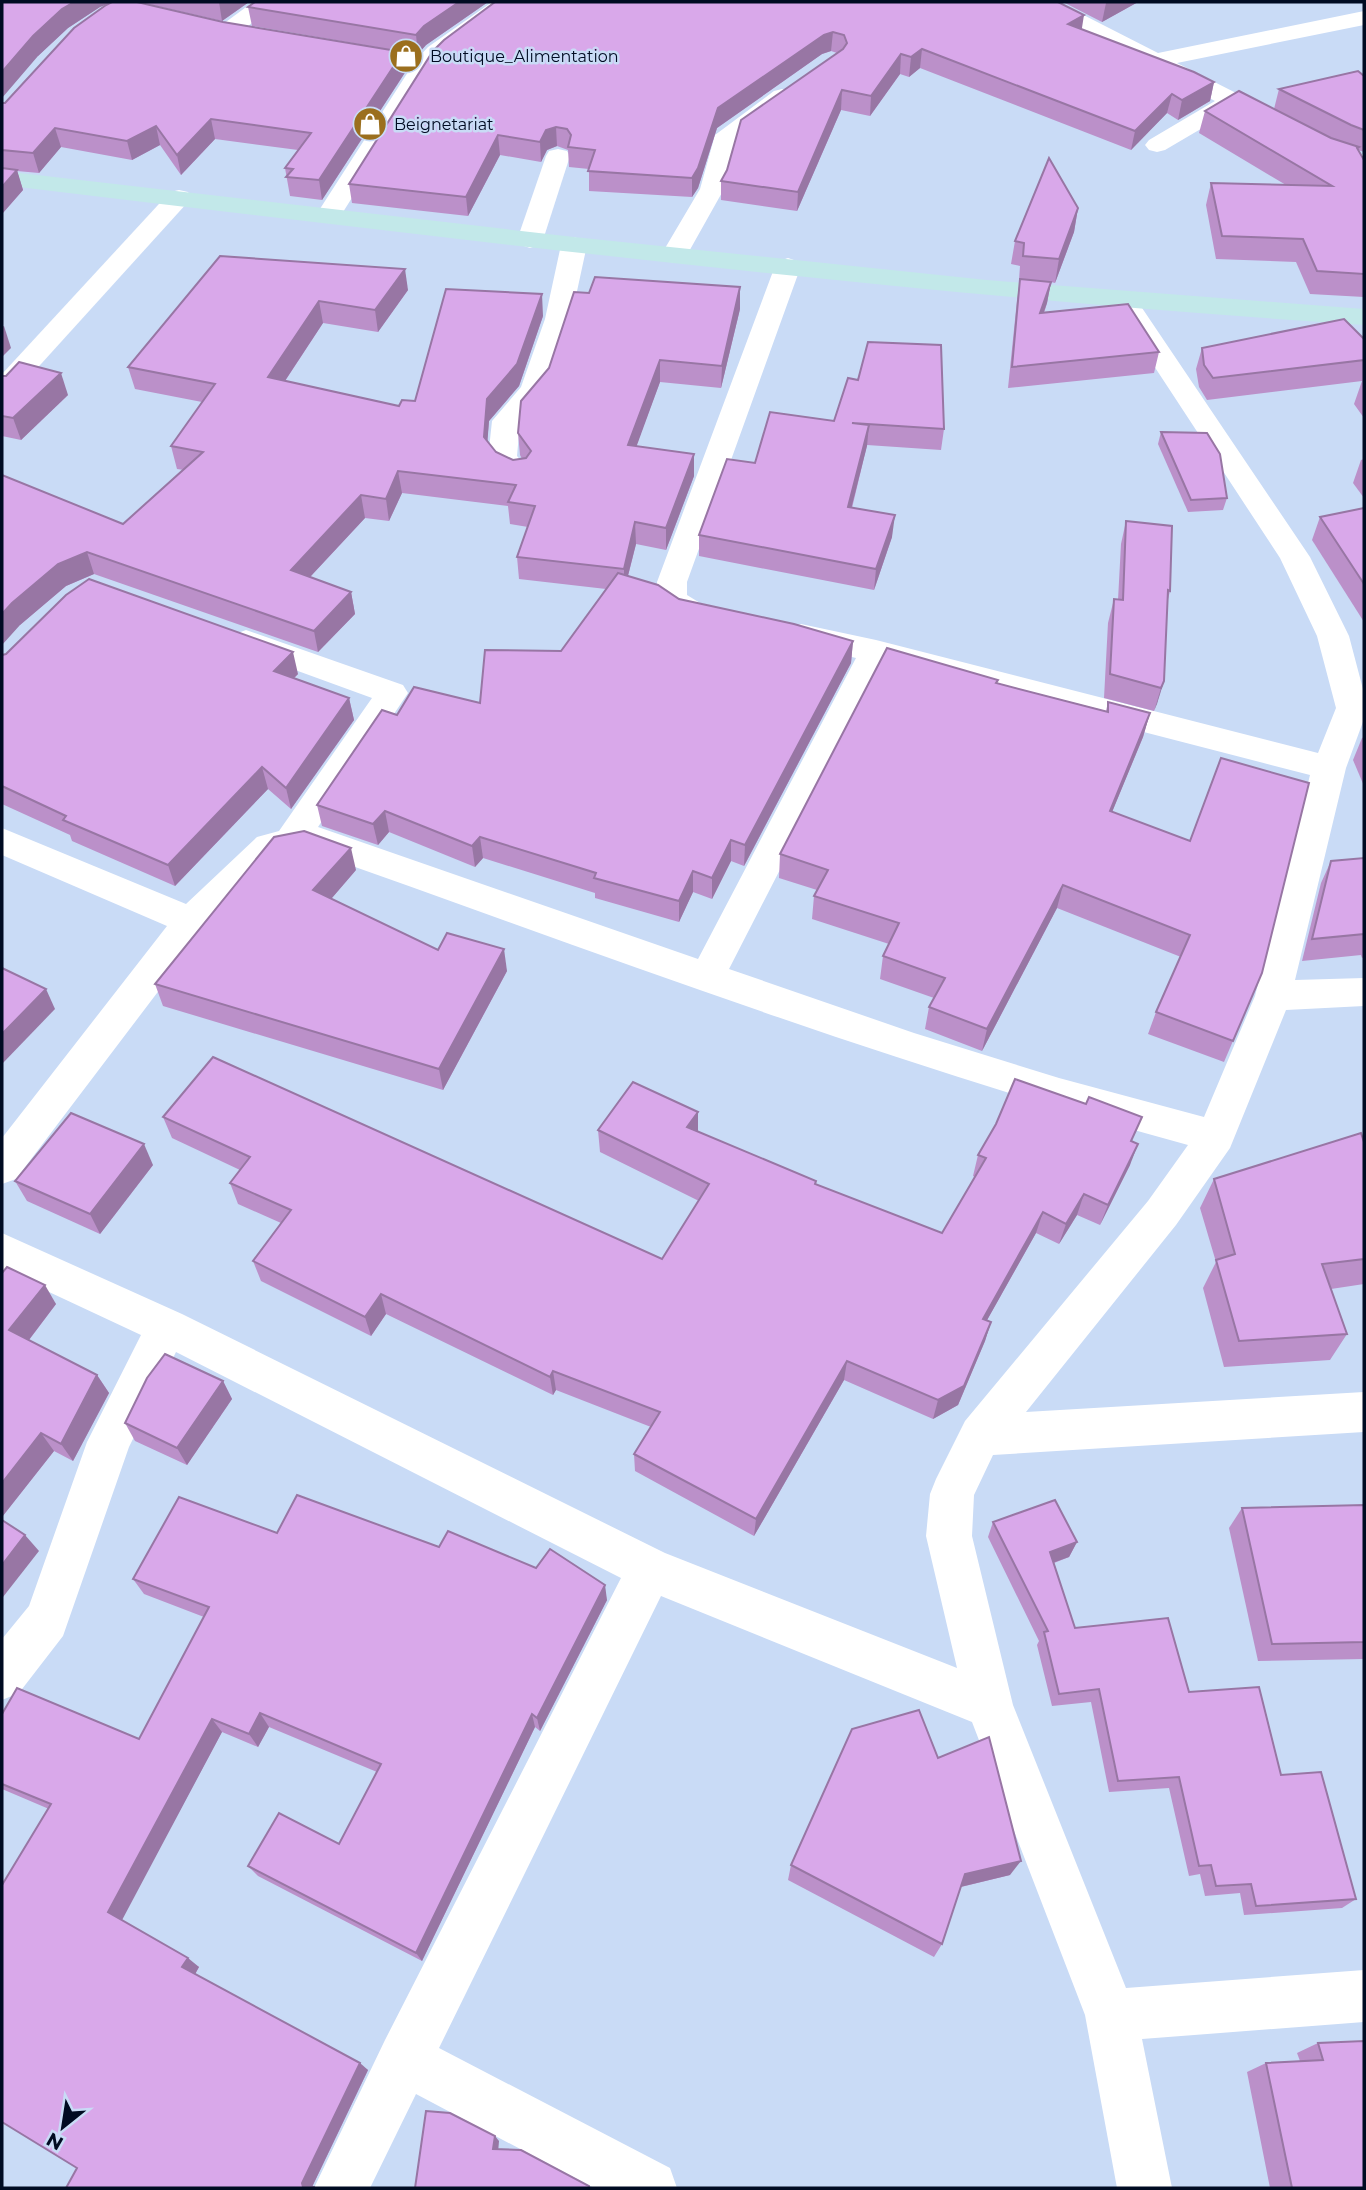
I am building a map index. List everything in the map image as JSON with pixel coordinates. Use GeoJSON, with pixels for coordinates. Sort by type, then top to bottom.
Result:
{"type":"FeatureCollection","features":[{"type":"Feature","properties":{"kind":"street"},"geometry":{"type":"LineString","coordinates":[[227,32],[266,2]]}},
{"type":"Feature","properties":{"kind":"street"},"geometry":{"type":"LineString","coordinates":[[329,215],[424,65],[436,52],[506,2]]}},
{"type":"Feature","properties":{"kind":"street"},"geometry":{"type":"LineString","coordinates":[[1042,2],[1335,153],[1364,163]]}},
{"type":"Feature","properties":{"kind":"street"},"geometry":{"type":"LineString","coordinates":[[1157,60],[1364,18]]}},
{"type":"Feature","properties":{"kind":"street"},"geometry":{"type":"LineString","coordinates":[[202,26],[253,36]]}},
{"type":"Feature","properties":{"kind":"street"},"geometry":{"type":"LineString","coordinates":[[332,50],[424,65]]}},
{"type":"Feature","properties":{"kind":"street"},"geometry":{"type":"LineString","coordinates":[[674,255],[712,189],[727,135],[801,83]]}},
{"type":"Feature","properties":{"kind":"street"},"geometry":{"type":"LineString","coordinates":[[1157,145],[1233,100]]}},
{"type":"Feature","properties":{"kind":"street"},"geometry":{"type":"LineString","coordinates":[[530,240],[558,156]]}},
{"type":"Feature","properties":{"kind":"street"},"geometry":{"type":"LineString","coordinates":[[2,177],[530,240],[986,289],[1364,317]]}},
{"type":"Feature","properties":{"kind":"street"},"geometry":{"type":"LineString","coordinates":[[2,390],[179,197]]}},
{"type":"Feature","properties":{"kind":"street"},"geometry":{"type":"LineString","coordinates":[[517,472],[502,458],[506,421],[534,388],[558,319],[574,245]]}},
{"type":"Feature","properties":{"kind":"street"},"geometry":{"type":"LineString","coordinates":[[788,266],[672,582],[672,600],[691,611],[876,651],[1185,734],[1329,768]]}},
{"type":"Feature","properties":{"kind":"street"},"geometry":{"type":"LineString","coordinates":[[1124,300],[1296,557],[1333,636],[1358,708],[1329,768],[1273,996],[1216,1136],[1161,1213],[980,1434],[952,1494],[949,1536],[989,1705],[1111,2015],[1144,2188]]}},
{"type":"Feature","properties":{"kind":"street"},"geometry":{"type":"LineString","coordinates":[[223,632],[392,693],[291,840]]}},
{"type":"Feature","properties":{"kind":"street"},"geometry":{"type":"LineString","coordinates":[[706,978],[876,651]]}},
{"type":"Feature","properties":{"kind":"street"},"geometry":{"type":"LineString","coordinates":[[2,1167],[191,921],[253,858],[269,846],[311,838],[706,978],[1047,1090],[1216,1136]]}},
{"type":"Feature","properties":{"kind":"street"},"geometry":{"type":"LineString","coordinates":[[2,841],[191,921]]}},
{"type":"Feature","properties":{"kind":"street"},"geometry":{"type":"LineString","coordinates":[[1273,996],[1364,992]]}},
{"type":"Feature","properties":{"kind":"street"},"geometry":{"type":"LineString","coordinates":[[2,1251],[167,1327],[650,1569],[989,1705]]}},
{"type":"Feature","properties":{"kind":"street"},"geometry":{"type":"LineString","coordinates":[[2,1676],[47,1620],[109,1442],[167,1327]]}},
{"type":"Feature","properties":{"kind":"street"},"geometry":{"type":"LineString","coordinates":[[980,1434],[1364,1412]]}},
{"type":"Feature","properties":{"kind":"street"},"geometry":{"type":"LineString","coordinates":[[341,2188],[650,1569]]}},
{"type":"Feature","properties":{"kind":"street"},"geometry":{"type":"LineString","coordinates":[[1111,2015],[1364,1996]]}},
{"type":"Feature","properties":{"kind":"street"},"geometry":{"type":"LineString","coordinates":[[404,2059],[650,2188]]}},
{"type":"Feature","properties":{"kind":"building"},"geometry":{"type":"Polygon","coordinates":[[[2,2],[74,2],[62,9],[33,36],[2,72],[2,2]]]}},
{"type":"Feature","properties":{"kind":"building"},"geometry":{"type":"Polygon","coordinates":[[[112,2],[137,2],[223,22],[403,52],[319,180],[286,177],[293,169],[285,168],[311,133],[211,119],[177,155],[156,126],[127,141],[55,128],[33,153],[2,150],[2,103],[5,103],[74,28],[112,2]]]}},
{"type":"Feature","properties":{"kind":"building"},"geometry":{"type":"Polygon","coordinates":[[[255,2],[459,2],[424,26],[416,35],[248,7],[255,2]]]}},
{"type":"Feature","properties":{"kind":"building"},"geometry":{"type":"Polygon","coordinates":[[[495,2],[1058,2],[1084,15],[1068,24],[1214,82],[1182,100],[1172,94],[1135,131],[922,49],[911,57],[901,54],[871,96],[842,90],[798,192],[721,181],[727,170],[741,120],[843,49],[847,43],[844,35],[833,32],[824,35],[718,108],[698,168],[692,178],[588,171],[595,150],[568,147],[571,135],[567,129],[556,127],[546,130],[540,142],[498,135],[466,197],[349,184],[433,51],[495,2]]]}},
{"type":"Feature","properties":{"kind":"building"},"geometry":{"type":"Polygon","coordinates":[[[1358,71],[1364,76],[1364,130],[1279,89],[1358,71]]]}},
{"type":"Feature","properties":{"kind":"building"},"geometry":{"type":"Polygon","coordinates":[[[1239,91],[1331,138],[1359,147],[1357,148],[1364,160],[1364,274],[1317,271],[1303,239],[1222,236],[1211,183],[1332,186],[1205,111],[1239,91]]]}},
{"type":"Feature","properties":{"kind":"building"},"geometry":{"type":"Polygon","coordinates":[[[1049,158],[1078,208],[1059,259],[1023,256],[1024,243],[1015,241],[1049,158]]]}},
{"type":"Feature","properties":{"kind":"building"},"geometry":{"type":"Polygon","coordinates":[[[2,168],[17,170],[2,187],[2,168]]]}},
{"type":"Feature","properties":{"kind":"building"},"geometry":{"type":"Polygon","coordinates":[[[220,256],[405,269],[375,310],[319,301],[268,377],[399,406],[402,400],[415,401],[446,289],[542,294],[517,364],[487,399],[484,437],[496,452],[513,460],[526,458],[531,451],[518,433],[521,401],[549,368],[574,292],[589,293],[595,277],[740,287],[722,366],[660,360],[628,445],[694,454],[666,528],[635,522],[624,569],[517,557],[535,506],[508,502],[516,485],[398,471],[386,499],[361,495],[291,570],[351,592],[314,631],[87,552],[58,564],[2,614],[2,475],[123,524],[203,452],[171,446],[215,384],[128,367],[220,256]]]}},
{"type":"Feature","properties":{"kind":"building"},"geometry":{"type":"Polygon","coordinates":[[[1020,279],[1051,282],[1040,313],[1128,304],[1159,352],[1012,367],[1020,279]]]}},
{"type":"Feature","properties":{"kind":"building"},"geometry":{"type":"Polygon","coordinates":[[[1344,319],[1364,339],[1364,360],[1213,378],[1204,365],[1202,348],[1344,319]]]}},
{"type":"Feature","properties":{"kind":"building"},"geometry":{"type":"Polygon","coordinates":[[[868,342],[941,345],[944,429],[852,423],[869,425],[848,507],[895,515],[876,569],[699,535],[727,459],[755,463],[770,412],[834,421],[848,378],[858,380],[868,342]]]}},
{"type":"Feature","properties":{"kind":"building"},"geometry":{"type":"Polygon","coordinates":[[[19,362],[61,373],[13,418],[2,416],[2,376],[6,376],[19,362]]]}},
{"type":"Feature","properties":{"kind":"building"},"geometry":{"type":"Polygon","coordinates":[[[1161,432],[1207,433],[1220,454],[1227,498],[1191,500],[1161,432]]]}},
{"type":"Feature","properties":{"kind":"building"},"geometry":{"type":"Polygon","coordinates":[[[1364,508],[1364,584],[1320,517],[1364,508]]]}},
{"type":"Feature","properties":{"kind":"building"},"geometry":{"type":"Polygon","coordinates":[[[1126,521],[1172,526],[1164,681],[1161,688],[1110,674],[1114,599],[1123,600],[1126,521]]]}},
{"type":"Feature","properties":{"kind":"building"},"geometry":{"type":"Polygon","coordinates":[[[618,573],[658,585],[679,599],[794,624],[853,641],[745,845],[731,840],[712,878],[693,871],[679,901],[594,878],[596,873],[480,837],[472,846],[385,811],[373,824],[317,805],[382,710],[397,715],[414,687],[480,703],[485,650],[561,651],[618,573]]]}},
{"type":"Feature","properties":{"kind":"building"},"geometry":{"type":"Polygon","coordinates":[[[89,579],[293,652],[274,671],[349,698],[286,788],[262,767],[168,865],[63,820],[66,816],[2,786],[2,655],[66,595],[89,579]]]}},
{"type":"Feature","properties":{"kind":"building"},"geometry":{"type":"Polygon","coordinates":[[[887,648],[998,680],[996,683],[1108,712],[1108,702],[1150,713],[1110,811],[1190,841],[1221,758],[1309,783],[1262,973],[1233,1041],[1156,1012],[1190,935],[1063,885],[987,1029],[929,1007],[945,978],[883,956],[899,923],[814,896],[828,870],[780,854],[887,648]]]}},
{"type":"Feature","properties":{"kind":"building"},"geometry":{"type":"Polygon","coordinates":[[[304,831],[351,848],[313,890],[438,950],[447,933],[504,949],[439,1069],[155,984],[274,837],[304,831]]]}},
{"type":"Feature","properties":{"kind":"building"},"geometry":{"type":"Polygon","coordinates":[[[1364,858],[1364,934],[1312,939],[1331,861],[1364,858]]]}},
{"type":"Feature","properties":{"kind":"building"},"geometry":{"type":"Polygon","coordinates":[[[2,968],[46,989],[2,1034],[2,968]]]}},
{"type":"Feature","properties":{"kind":"building"},"geometry":{"type":"Polygon","coordinates":[[[213,1057],[662,1259],[709,1184],[598,1130],[633,1082],[698,1112],[687,1127],[816,1181],[815,1184],[942,1233],[986,1158],[978,1155],[996,1124],[1015,1079],[1086,1104],[1089,1097],[1142,1117],[1131,1141],[1138,1144],[1108,1205],[1084,1194],[1066,1224],[1043,1212],[983,1319],[991,1322],[964,1386],[938,1400],[847,1361],[756,1519],[634,1454],[660,1412],[553,1371],[550,1377],[381,1294],[365,1317],[253,1261],[291,1210],[230,1183],[250,1157],[163,1117],[213,1057]]]}},
{"type":"Feature","properties":{"kind":"building"},"geometry":{"type":"Polygon","coordinates":[[[71,1113],[144,1144],[90,1214],[15,1181],[71,1113]]]}},
{"type":"Feature","properties":{"kind":"building"},"geometry":{"type":"Polygon","coordinates":[[[1361,1133],[1364,1142],[1364,1259],[1322,1264],[1347,1334],[1239,1341],[1216,1260],[1235,1254],[1214,1179],[1361,1133]]]}},
{"type":"Feature","properties":{"kind":"building"},"geometry":{"type":"Polygon","coordinates":[[[7,1267],[45,1285],[9,1330],[97,1375],[61,1444],[41,1433],[2,1483],[2,1273],[7,1267]]]}},
{"type":"Feature","properties":{"kind":"building"},"geometry":{"type":"Polygon","coordinates":[[[165,1354],[223,1381],[177,1448],[125,1423],[147,1378],[165,1354]]]}},
{"type":"Feature","properties":{"kind":"building"},"geometry":{"type":"Polygon","coordinates":[[[297,1495],[439,1547],[448,1531],[536,1568],[550,1549],[605,1585],[537,1718],[532,1714],[416,1953],[248,1866],[279,1813],[339,1844],[381,1764],[260,1713],[249,1734],[212,1719],[108,1912],[188,1958],[182,1967],[360,2063],[302,2183],[303,2187],[312,2188],[66,2188],[77,2168],[2,2122],[2,1885],[51,1804],[2,1784],[2,1714],[17,1688],[139,1739],[209,1607],[133,1579],[179,1497],[277,1533],[297,1495]]]}},
{"type":"Feature","properties":{"kind":"building"},"geometry":{"type":"Polygon","coordinates":[[[1055,1500],[1077,1542],[1050,1552],[1075,1628],[1168,1618],[1189,1692],[1259,1687],[1281,1775],[1321,1772],[1356,1899],[1256,1906],[1251,1884],[1216,1886],[1211,1865],[1199,1866],[1179,1777],[1118,1781],[1099,1689],[1059,1694],[1044,1632],[1048,1631],[993,1522],[1055,1500]]]}},
{"type":"Feature","properties":{"kind":"building"},"geometry":{"type":"Polygon","coordinates":[[[1364,1505],[1364,1642],[1272,1644],[1242,1508],[1364,1505]]]}},
{"type":"Feature","properties":{"kind":"building"},"geometry":{"type":"Polygon","coordinates":[[[2,1520],[25,1535],[2,1565],[2,1520]]]}},
{"type":"Feature","properties":{"kind":"building"},"geometry":{"type":"Polygon","coordinates":[[[919,1710],[938,1758],[989,1737],[1021,1861],[965,1874],[942,1944],[791,1865],[852,1729],[919,1710]]]}},
{"type":"Feature","properties":{"kind":"building"},"geometry":{"type":"Polygon","coordinates":[[[1364,2041],[1364,2188],[1292,2188],[1266,2063],[1323,2060],[1318,2043],[1364,2041]]]}},
{"type":"Feature","properties":{"kind":"building"},"geometry":{"type":"Polygon","coordinates":[[[426,2111],[450,2113],[495,2136],[493,2149],[521,2150],[589,2188],[415,2188],[426,2111]]]}},
{"type":"Feature","properties":{"kind":"place","name":"Boutique_Alimentation"},"geometry":{"type":"Point","coordinates":[406,56]}},
{"type":"Feature","properties":{"kind":"place","name":"Beignetariat"},"geometry":{"type":"Point","coordinates":[370,124]}}]}
